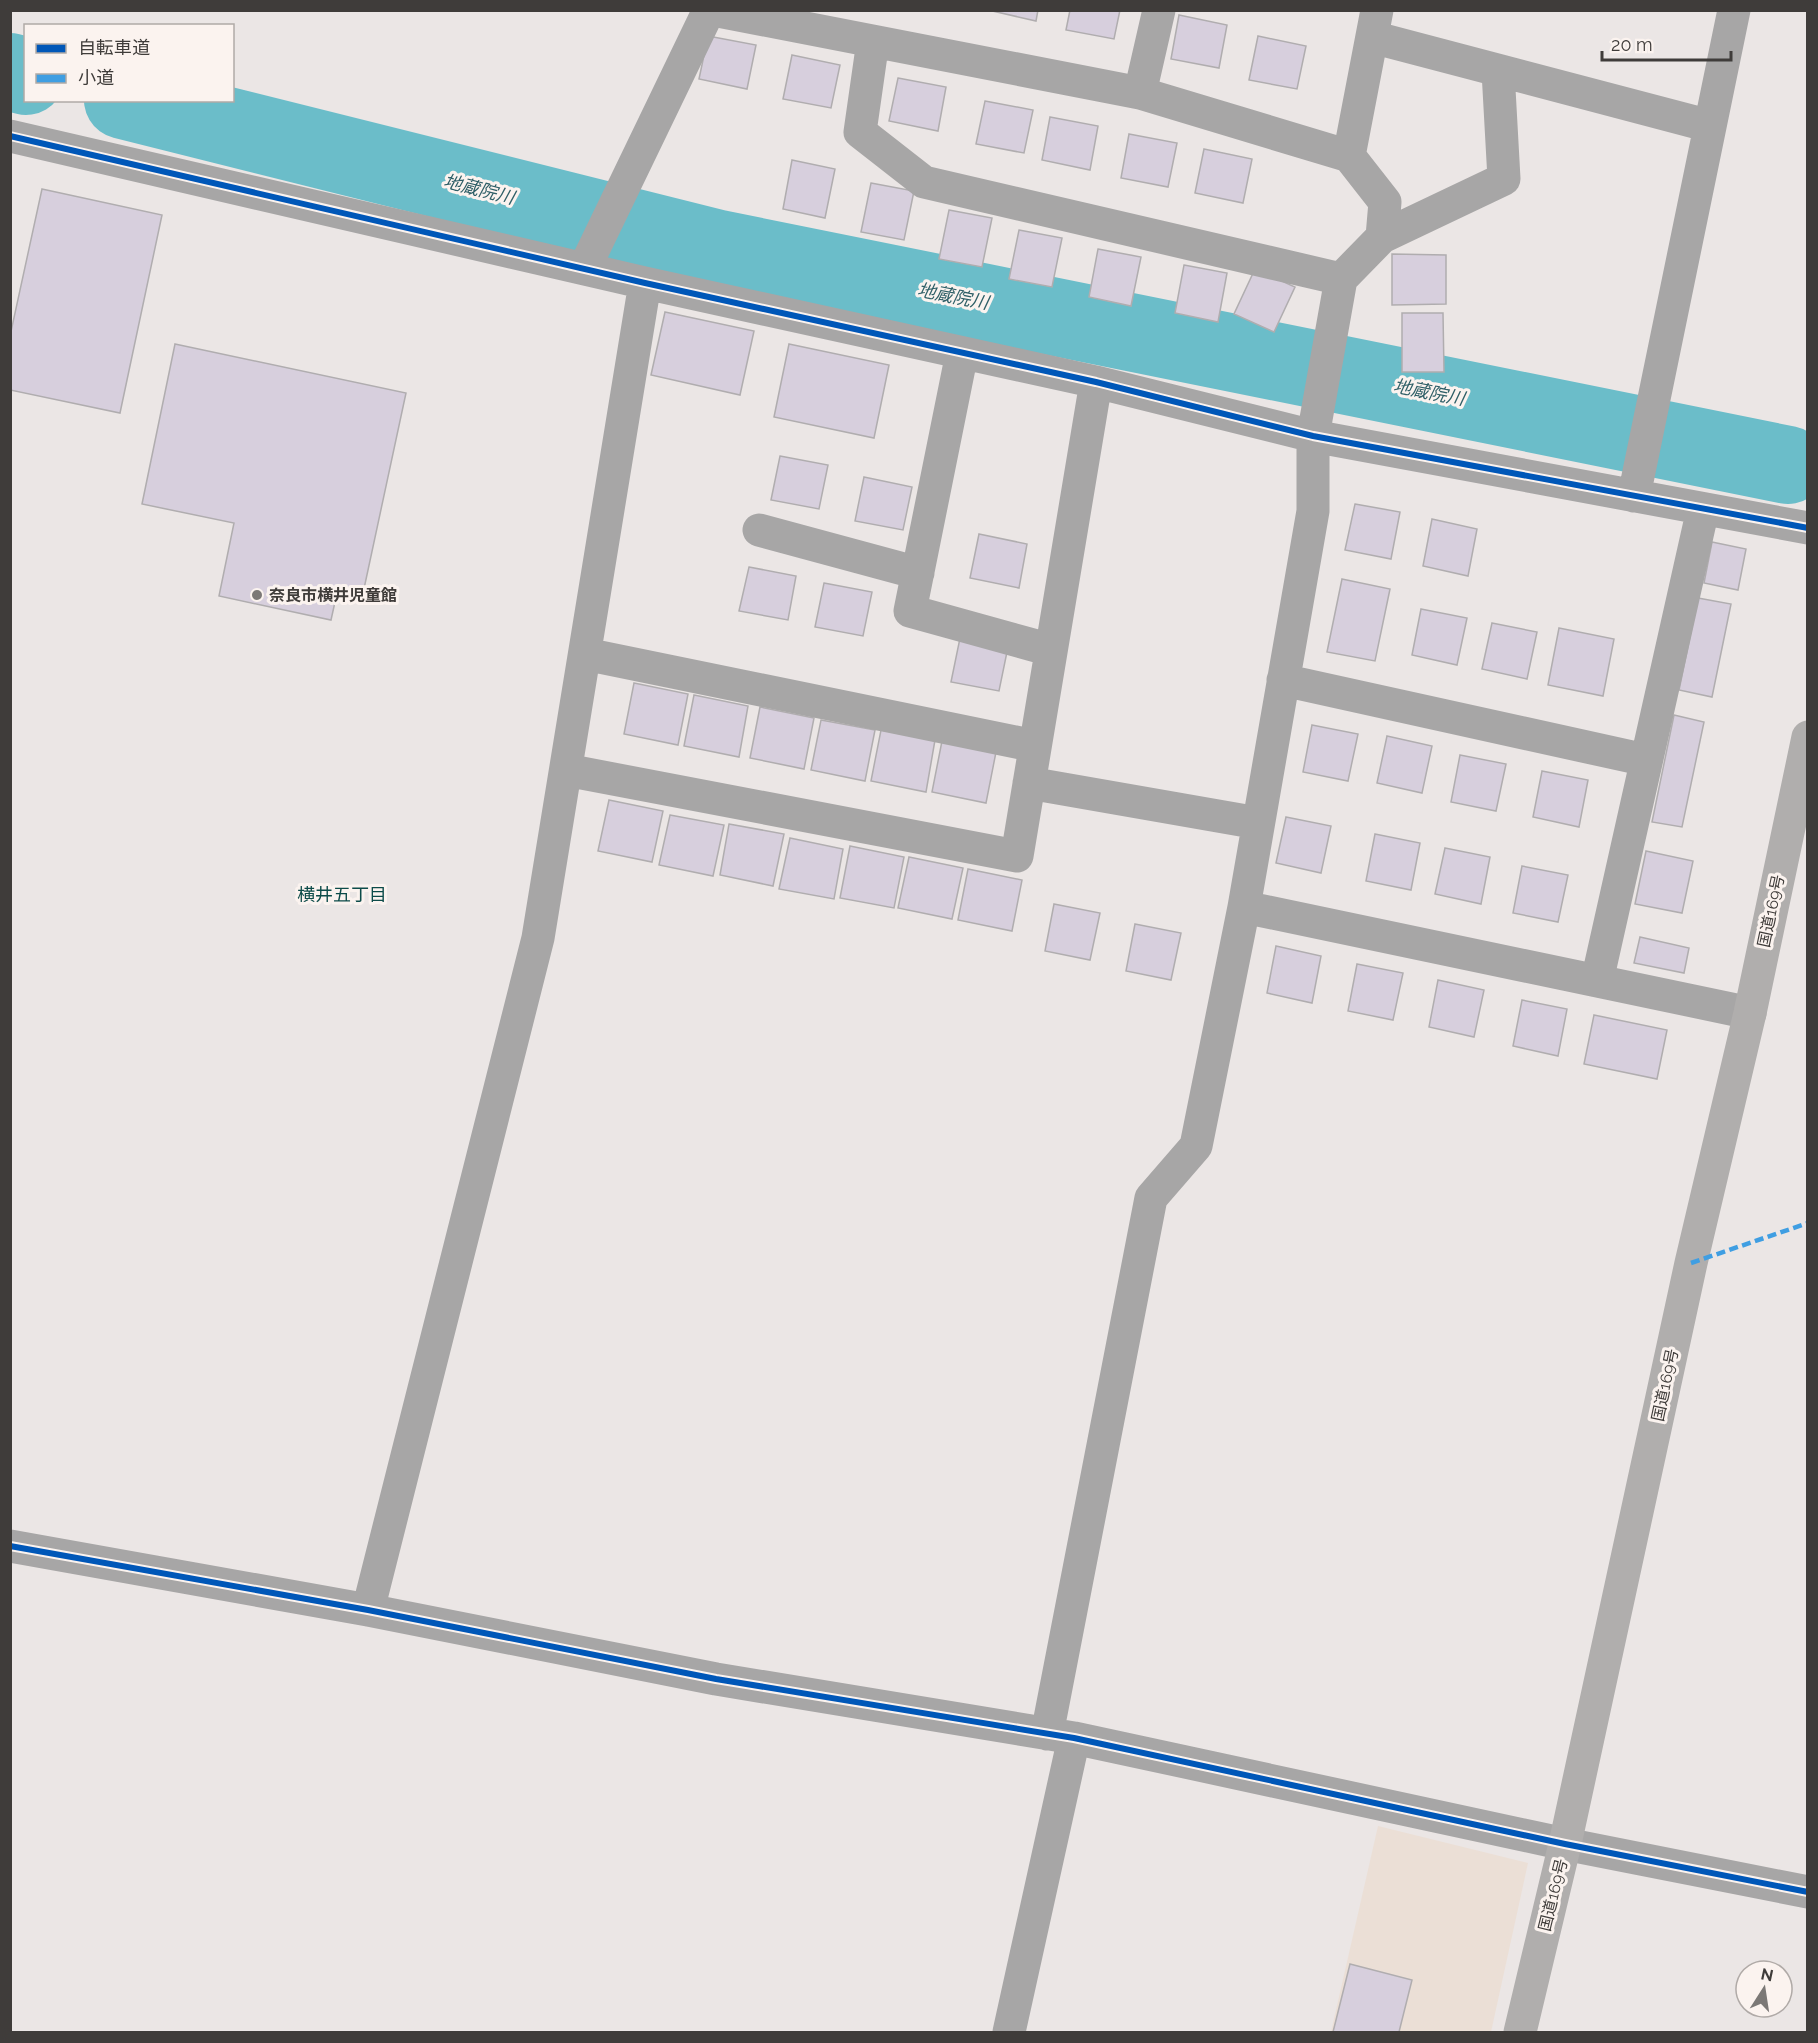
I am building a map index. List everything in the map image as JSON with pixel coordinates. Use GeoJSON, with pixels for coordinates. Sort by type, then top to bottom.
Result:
{"type":"FeatureCollection","features":[{"type":"Feature","properties":{"kind":"highway","name":"国道169号"},"geometry":{"type":"LineString","coordinates":[[1520,2032],[1565,1844],[1691,1263],[1750,1013],[1808,737]]}},
{"type":"Feature","properties":{"kind":"street"},"geometry":{"type":"LineString","coordinates":[[584,269],[709,10]]}},
{"type":"Feature","properties":{"kind":"street"},"geometry":{"type":"LineString","coordinates":[[713,10],[1140,93],[1349,156],[1385,202],[1382,237]]}},
{"type":"Feature","properties":{"kind":"street"},"geometry":{"type":"LineString","coordinates":[[1140,93],[1159,10]]}},
{"type":"Feature","properties":{"kind":"street"},"geometry":{"type":"LineString","coordinates":[[1634,496],[1734,10]]}},
{"type":"Feature","properties":{"kind":"street"},"geometry":{"type":"LineString","coordinates":[[1349,156],[1375,24],[1498,71],[1710,126]]}},
{"type":"Feature","properties":{"kind":"street"},"geometry":{"type":"LineString","coordinates":[[873,41],[860,132],[924,182],[1341,279]]}},
{"type":"Feature","properties":{"kind":"street"},"geometry":{"type":"LineString","coordinates":[[1009,2032],[1151,1198],[1196,1146],[1244,907],[1313,512],[1313,436],[1341,279],[1382,237],[1504,179],[1498,71]]}},
{"type":"Feature","properties":{"kind":"street"},"geometry":{"type":"LineString","coordinates":[[10,136],[645,283],[1096,382],[1313,436],[1808,528]]}},
{"type":"Feature","properties":{"kind":"street"},"geometry":{"type":"LineString","coordinates":[[368,1610],[538,938],[645,283]]}},
{"type":"Feature","properties":{"kind":"street"},"geometry":{"type":"LineString","coordinates":[[962,353],[910,611],[1051,650]]}},
{"type":"Feature","properties":{"kind":"street"},"geometry":{"type":"LineString","coordinates":[[566,770],[1017,856],[1096,382]]}},
{"type":"Feature","properties":{"kind":"street"},"geometry":{"type":"LineString","coordinates":[[1597,981],[1703,509]]}},
{"type":"Feature","properties":{"kind":"street"},"geometry":{"type":"LineString","coordinates":[[759,530],[918,573]]}},
{"type":"Feature","properties":{"kind":"street"},"geometry":{"type":"LineString","coordinates":[[585,654],[1035,746]]}},
{"type":"Feature","properties":{"kind":"street"},"geometry":{"type":"LineString","coordinates":[[1283,680],[1646,760]]}},
{"type":"Feature","properties":{"kind":"street"},"geometry":{"type":"LineString","coordinates":[[1029,783],[1258,823]]}},
{"type":"Feature","properties":{"kind":"street"},"geometry":{"type":"LineString","coordinates":[[1244,907],[1750,1013]]}},
{"type":"Feature","properties":{"kind":"street"},"geometry":{"type":"LineString","coordinates":[[10,1546],[368,1610],[716,1678],[1060,1736],[1565,1844],[1808,1892]]}},
{"type":"Feature","properties":{"kind":"shaded area"},"geometry":{"type":"Polygon","coordinates":[[[1378,1826],[1528,1863],[1491,2032],[1331,2032],[1378,1826]]]}},
{"type":"Feature","properties":{"kind":"building"},"geometry":{"type":"Polygon","coordinates":[[[988,10],[1038,10],[1036,21],[988,10]]]}},
{"type":"Feature","properties":{"kind":"building"},"geometry":{"type":"Polygon","coordinates":[[[1070,10],[1120,10],[1114,39],[1066,30],[1070,10]]]}},
{"type":"Feature","properties":{"kind":"building"},"geometry":{"type":"Polygon","coordinates":[[[1179,15],[1227,25],[1219,68],[1171,59],[1179,15]]]}},
{"type":"Feature","properties":{"kind":"building"},"geometry":{"type":"Polygon","coordinates":[[[708,36],[756,45],[747,89],[699,79],[708,36]]]}},
{"type":"Feature","properties":{"kind":"building"},"geometry":{"type":"Polygon","coordinates":[[[1258,36],[1306,46],[1297,89],[1249,80],[1258,36]]]}},
{"type":"Feature","properties":{"kind":"building"},"geometry":{"type":"Polygon","coordinates":[[[792,55],[840,65],[831,108],[783,99],[792,55]]]}},
{"type":"Feature","properties":{"kind":"building"},"geometry":{"type":"Polygon","coordinates":[[[898,78],[946,87],[938,131],[889,121],[898,78]]]}},
{"type":"Feature","properties":{"kind":"building"},"geometry":{"type":"Polygon","coordinates":[[[985,101],[1033,110],[1024,153],[976,144],[985,101]]]}},
{"type":"Feature","properties":{"kind":"building"},"geometry":{"type":"Polygon","coordinates":[[[1050,117],[1098,126],[1090,170],[1042,160],[1050,117]]]}},
{"type":"Feature","properties":{"kind":"building"},"geometry":{"type":"Polygon","coordinates":[[[1129,134],[1177,143],[1168,187],[1121,178],[1129,134]]]}},
{"type":"Feature","properties":{"kind":"building"},"geometry":{"type":"Polygon","coordinates":[[[1204,149],[1252,159],[1243,203],[1195,193],[1204,149]]]}},
{"type":"Feature","properties":{"kind":"building"},"geometry":{"type":"Polygon","coordinates":[[[792,160],[835,169],[825,218],[783,209],[792,160]]]}},
{"type":"Feature","properties":{"kind":"building"},"geometry":{"type":"Polygon","coordinates":[[[871,183],[914,191],[904,240],[861,232],[871,183]]]}},
{"type":"Feature","properties":{"kind":"building"},"geometry":{"type":"Polygon","coordinates":[[[42,189],[162,215],[120,413],[10,390],[10,336],[42,189]]]}},
{"type":"Feature","properties":{"kind":"building"},"geometry":{"type":"Polygon","coordinates":[[[949,210],[992,218],[982,267],[939,259],[949,210]]]}},
{"type":"Feature","properties":{"kind":"building"},"geometry":{"type":"Polygon","coordinates":[[[1019,230],[1062,238],[1052,287],[1009,279],[1019,230]]]}},
{"type":"Feature","properties":{"kind":"building"},"geometry":{"type":"Polygon","coordinates":[[[1098,249],[1141,257],[1131,306],[1089,297],[1098,249]]]}},
{"type":"Feature","properties":{"kind":"building"},"geometry":{"type":"Polygon","coordinates":[[[1392,254],[1446,255],[1446,304],[1392,305],[1392,254]]]}},
{"type":"Feature","properties":{"kind":"building"},"geometry":{"type":"Polygon","coordinates":[[[1184,265],[1227,273],[1218,322],[1175,313],[1184,265]]]}},
{"type":"Feature","properties":{"kind":"building"},"geometry":{"type":"Polygon","coordinates":[[[1255,269],[1295,287],[1274,332],[1234,314],[1255,269]]]}},
{"type":"Feature","properties":{"kind":"building"},"geometry":{"type":"Polygon","coordinates":[[[665,312],[754,331],[740,395],[651,375],[665,312]]]}},
{"type":"Feature","properties":{"kind":"building"},"geometry":{"type":"Polygon","coordinates":[[[1402,313],[1443,313],[1444,372],[1402,372],[1402,313]]]}},
{"type":"Feature","properties":{"kind":"building"},"geometry":{"type":"Polygon","coordinates":[[[175,344],[406,393],[362,598],[337,593],[331,620],[219,596],[234,523],[142,504],[175,344]]]}},
{"type":"Feature","properties":{"kind":"building"},"geometry":{"type":"Polygon","coordinates":[[[789,344],[889,365],[874,438],[774,417],[789,344]]]}},
{"type":"Feature","properties":{"kind":"building"},"geometry":{"type":"Polygon","coordinates":[[[780,456],[828,465],[819,509],[771,500],[780,456]]]}},
{"type":"Feature","properties":{"kind":"building"},"geometry":{"type":"Polygon","coordinates":[[[864,477],[912,487],[903,530],[855,521],[864,477]]]}},
{"type":"Feature","properties":{"kind":"building"},"geometry":{"type":"Polygon","coordinates":[[[1355,504],[1400,512],[1391,559],[1345,550],[1355,504]]]}},
{"type":"Feature","properties":{"kind":"building"},"geometry":{"type":"Polygon","coordinates":[[[1432,519],[1477,529],[1468,576],[1423,566],[1432,519]]]}},
{"type":"Feature","properties":{"kind":"building"},"geometry":{"type":"Polygon","coordinates":[[[979,534],[1027,544],[1019,588],[970,578],[979,534]]]}},
{"type":"Feature","properties":{"kind":"building"},"geometry":{"type":"Polygon","coordinates":[[[1712,542],[1746,549],[1738,590],[1704,583],[1712,542]]]}},
{"type":"Feature","properties":{"kind":"building"},"geometry":{"type":"Polygon","coordinates":[[[749,567],[796,576],[788,620],[739,611],[749,567]]]}},
{"type":"Feature","properties":{"kind":"building"},"geometry":{"type":"Polygon","coordinates":[[[1342,579],[1390,589],[1375,661],[1327,652],[1342,579]]]}},
{"type":"Feature","properties":{"kind":"building"},"geometry":{"type":"Polygon","coordinates":[[[824,583],[872,592],[863,636],[815,627],[824,583]]]}},
{"type":"Feature","properties":{"kind":"building"},"geometry":{"type":"Polygon","coordinates":[[[1698,598],[1731,604],[1712,697],[1679,690],[1698,598]]]}},
{"type":"Feature","properties":{"kind":"building"},"geometry":{"type":"Polygon","coordinates":[[[1421,609],[1467,618],[1457,665],[1412,655],[1421,609]]]}},
{"type":"Feature","properties":{"kind":"building"},"geometry":{"type":"Polygon","coordinates":[[[1492,623],[1537,632],[1527,679],[1482,669],[1492,623]]]}},
{"type":"Feature","properties":{"kind":"building"},"geometry":{"type":"Polygon","coordinates":[[[1559,628],[1614,639],[1603,696],[1548,685],[1559,628]]]}},
{"type":"Feature","properties":{"kind":"building"},"geometry":{"type":"Polygon","coordinates":[[[960,638],[1008,647],[999,691],[951,682],[960,638]]]}},
{"type":"Feature","properties":{"kind":"building"},"geometry":{"type":"Polygon","coordinates":[[[634,683],[688,694],[678,745],[624,734],[634,683]]]}},
{"type":"Feature","properties":{"kind":"building"},"geometry":{"type":"Polygon","coordinates":[[[694,695],[748,706],[739,757],[684,746],[694,695]]]}},
{"type":"Feature","properties":{"kind":"building"},"geometry":{"type":"Polygon","coordinates":[[[760,707],[814,718],[804,769],[750,758],[760,707]]]}},
{"type":"Feature","properties":{"kind":"building"},"geometry":{"type":"Polygon","coordinates":[[[1674,715],[1704,722],[1682,827],[1652,822],[1674,715]]]}},
{"type":"Feature","properties":{"kind":"building"},"geometry":{"type":"Polygon","coordinates":[[[821,720],[875,730],[865,781],[811,770],[821,720]]]}},
{"type":"Feature","properties":{"kind":"building"},"geometry":{"type":"Polygon","coordinates":[[[1312,725],[1358,734],[1348,781],[1303,772],[1312,725]]]}},
{"type":"Feature","properties":{"kind":"building"},"geometry":{"type":"Polygon","coordinates":[[[881,730],[935,740],[926,792],[871,781],[881,730]]]}},
{"type":"Feature","properties":{"kind":"building"},"geometry":{"type":"Polygon","coordinates":[[[1387,736],[1432,746],[1422,793],[1377,783],[1387,736]]]}},
{"type":"Feature","properties":{"kind":"building"},"geometry":{"type":"Polygon","coordinates":[[[942,741],[996,752],[986,803],[932,792],[942,741]]]}},
{"type":"Feature","properties":{"kind":"building"},"geometry":{"type":"Polygon","coordinates":[[[1460,755],[1506,764],[1496,811],[1451,802],[1460,755]]]}},
{"type":"Feature","properties":{"kind":"building"},"geometry":{"type":"Polygon","coordinates":[[[1542,771],[1588,780],[1579,827],[1533,817],[1542,771]]]}},
{"type":"Feature","properties":{"kind":"building"},"geometry":{"type":"Polygon","coordinates":[[[609,800],[663,811],[652,862],[598,851],[609,800]]]}},
{"type":"Feature","properties":{"kind":"building"},"geometry":{"type":"Polygon","coordinates":[[[670,815],[724,825],[713,876],[659,865],[670,815]]]}},
{"type":"Feature","properties":{"kind":"building"},"geometry":{"type":"Polygon","coordinates":[[[1286,817],[1331,826],[1321,873],[1276,863],[1286,817]]]}},
{"type":"Feature","properties":{"kind":"building"},"geometry":{"type":"Polygon","coordinates":[[[729,824],[784,834],[773,886],[720,875],[729,824]]]}},
{"type":"Feature","properties":{"kind":"building"},"geometry":{"type":"Polygon","coordinates":[[[1375,834],[1420,843],[1411,890],[1366,881],[1375,834]]]}},
{"type":"Feature","properties":{"kind":"building"},"geometry":{"type":"Polygon","coordinates":[[[790,838],[843,849],[834,899],[779,889],[790,838]]]}},
{"type":"Feature","properties":{"kind":"building"},"geometry":{"type":"Polygon","coordinates":[[[850,846],[904,857],[894,908],[840,898],[850,846]]]}},
{"type":"Feature","properties":{"kind":"building"},"geometry":{"type":"Polygon","coordinates":[[[1445,848],[1490,857],[1481,904],[1435,894],[1445,848]]]}},
{"type":"Feature","properties":{"kind":"building"},"geometry":{"type":"Polygon","coordinates":[[[1646,851],[1693,861],[1682,913],[1635,904],[1646,851]]]}},
{"type":"Feature","properties":{"kind":"building"},"geometry":{"type":"Polygon","coordinates":[[[909,857],[963,868],[952,919],[898,908],[909,857]]]}},
{"type":"Feature","properties":{"kind":"building"},"geometry":{"type":"Polygon","coordinates":[[[1522,866],[1568,875],[1558,922],[1513,913],[1522,866]]]}},
{"type":"Feature","properties":{"kind":"building"},"geometry":{"type":"Polygon","coordinates":[[[968,869],[1022,880],[1012,931],[958,920],[968,869]]]}},
{"type":"Feature","properties":{"kind":"building"},"geometry":{"type":"Polygon","coordinates":[[[1054,904],[1100,913],[1090,960],[1045,951],[1054,904]]]}},
{"type":"Feature","properties":{"kind":"building"},"geometry":{"type":"Polygon","coordinates":[[[1135,924],[1181,933],[1171,980],[1126,971],[1135,924]]]}},
{"type":"Feature","properties":{"kind":"building"},"geometry":{"type":"Polygon","coordinates":[[[1640,937],[1689,948],[1684,973],[1634,963],[1640,937]]]}},
{"type":"Feature","properties":{"kind":"building"},"geometry":{"type":"Polygon","coordinates":[[[1276,946],[1321,956],[1312,1003],[1267,993],[1276,946]]]}},
{"type":"Feature","properties":{"kind":"building"},"geometry":{"type":"Polygon","coordinates":[[[1357,964],[1403,973],[1393,1020],[1348,1011],[1357,964]]]}},
{"type":"Feature","properties":{"kind":"building"},"geometry":{"type":"Polygon","coordinates":[[[1438,980],[1484,990],[1474,1037],[1429,1027],[1438,980]]]}},
{"type":"Feature","properties":{"kind":"building"},"geometry":{"type":"Polygon","coordinates":[[[1522,1000],[1567,1009],[1558,1056],[1513,1046],[1522,1000]]]}},
{"type":"Feature","properties":{"kind":"building"},"geometry":{"type":"Polygon","coordinates":[[[1594,1015],[1667,1030],[1657,1079],[1584,1064],[1594,1015]]]}},
{"type":"Feature","properties":{"kind":"building"},"geometry":{"type":"Polygon","coordinates":[[[1350,1964],[1412,1980],[1399,2032],[1333,2032],[1350,1964]]]}},
{"type":"Feature","properties":{"kind":"waterway","name":"地蔵院川"},"geometry":{"type":"LineString","coordinates":[[10,72],[24,76]]}},
{"type":"Feature","properties":{"kind":"waterway","name":"地蔵院川"},"geometry":{"type":"LineString","coordinates":[[131,102],[719,249],[1788,465]]}},
{"type":"Feature","properties":{"kind":"marked path"},"geometry":{"type":"LineString","coordinates":[[1691,1263],[1808,1223]]}},
{"type":"Feature","properties":{"kind":"cycle path"},"geometry":{"type":"LineString","coordinates":[[10,136],[645,283],[1096,382],[1313,436],[1808,528]]}},
{"type":"Feature","properties":{"kind":"cycle path"},"geometry":{"type":"LineString","coordinates":[[10,1546],[368,1610],[716,1679],[1074,1738],[1565,1844],[1808,1892]]}},
{"type":"Feature","properties":{"kind":"place","name":"奈良市横井児童館"},"geometry":{"type":"Point","coordinates":[257,595]}},
{"type":"Feature","properties":{"kind":"district","name":"横井五丁目"},"geometry":{"type":"Point","coordinates":[342,894]}}]}
